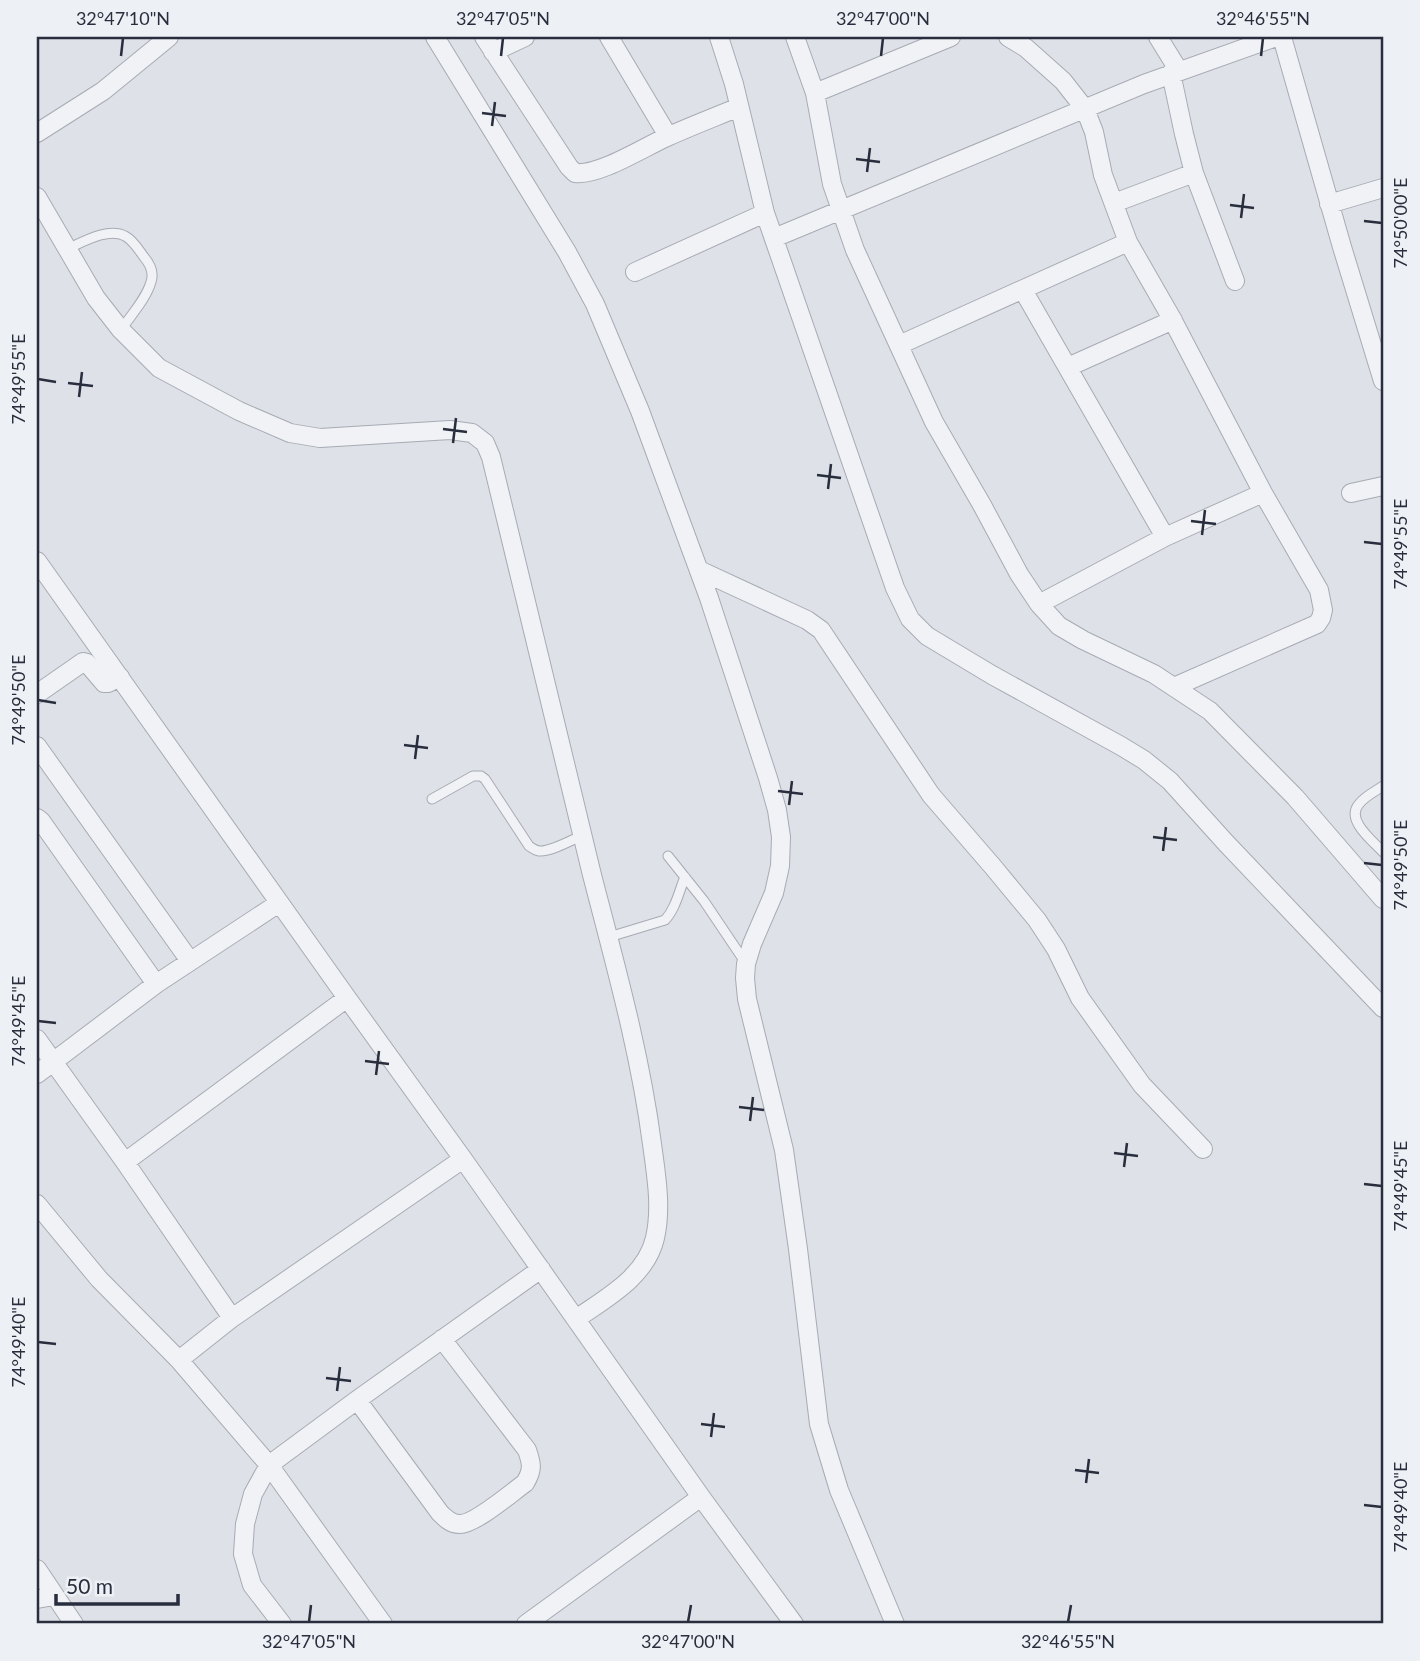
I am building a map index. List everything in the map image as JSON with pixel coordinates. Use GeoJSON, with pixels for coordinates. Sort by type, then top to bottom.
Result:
{"type":"FeatureCollection","features":[{"type":"Feature","properties":{"kind":"street"},"geometry":{"type":"LineString","coordinates":[[37,133],[103,90],[169,37]]}},
{"type":"Feature","properties":{"kind":"street"},"geometry":{"type":"LineString","coordinates":[[435,37],[567,252],[595,304],[640,411],[699,570],[768,778],[781,837],[780,866],[774,893],[746,964],[747,999],[783,1150],[819,1424],[839,1490],[895,1624]]}},
{"type":"Feature","properties":{"kind":"street"},"geometry":{"type":"LineString","coordinates":[[525,37],[488,45],[575,173],[588,173],[606,166],[668,136],[739,107]]}},
{"type":"Feature","properties":{"kind":"street"},"geometry":{"type":"LineString","coordinates":[[609,37],[668,136]]}},
{"type":"Feature","properties":{"kind":"street"},"geometry":{"type":"LineString","coordinates":[[719,37],[765,213],[781,235],[895,588],[910,620],[927,636],[1121,746],[1170,780],[1383,1008]]}},
{"type":"Feature","properties":{"kind":"street"},"geometry":{"type":"LineString","coordinates":[[795,37],[815,93],[832,184],[833,214],[855,250],[934,422],[1019,574],[1039,604],[1059,626],[1154,674],[1210,712],[1295,797],[1383,899]]}},
{"type":"Feature","properties":{"kind":"street"},"geometry":{"type":"LineString","coordinates":[[815,93],[951,37]]}},
{"type":"Feature","properties":{"kind":"street"},"geometry":{"type":"LineString","coordinates":[[1008,37],[1026,48],[1063,81],[1085,108],[1094,132],[1104,175],[1128,243],[1173,320],[1262,493],[1319,590],[1323,610],[1317,624],[1174,687]]}},
{"type":"Feature","properties":{"kind":"street"},"geometry":{"type":"LineString","coordinates":[[1158,37],[1175,72],[1184,134],[1194,173],[1235,281]]}},
{"type":"Feature","properties":{"kind":"street"},"geometry":{"type":"LineString","coordinates":[[781,235],[1175,72],[1276,37]]}},
{"type":"Feature","properties":{"kind":"street"},"geometry":{"type":"LineString","coordinates":[[1282,37],[1383,381]]}},
{"type":"Feature","properties":{"kind":"street"},"geometry":{"type":"LineString","coordinates":[[1114,203],[1194,173]]}},
{"type":"Feature","properties":{"kind":"street"},"geometry":{"type":"LineString","coordinates":[[1329,204],[1383,188]]}},
{"type":"Feature","properties":{"kind":"street"},"geometry":{"type":"LineString","coordinates":[[37,197],[96,298],[121,330],[159,368],[239,411],[290,433],[320,438],[450,430],[472,433],[485,443],[491,457],[630,1022],[647,1108],[655,1168],[659,1215],[655,1241],[644,1265],[626,1284],[576,1319]]}},
{"type":"Feature","properties":{"kind":"street"},"geometry":{"type":"LineString","coordinates":[[635,272],[765,213]]}},
{"type":"Feature","properties":{"kind":"street"},"geometry":{"type":"LineString","coordinates":[[899,345],[1128,243]]}},
{"type":"Feature","properties":{"kind":"street"},"geometry":{"type":"LineString","coordinates":[[1023,290],[1165,537]]}},
{"type":"Feature","properties":{"kind":"street"},"geometry":{"type":"LineString","coordinates":[[1068,368],[1173,320]]}},
{"type":"Feature","properties":{"kind":"street"},"geometry":{"type":"LineString","coordinates":[[1352,493],[1383,486]]}},
{"type":"Feature","properties":{"kind":"street"},"geometry":{"type":"LineString","coordinates":[[1039,604],[1165,537],[1262,493]]}},
{"type":"Feature","properties":{"kind":"street"},"geometry":{"type":"LineString","coordinates":[[37,561],[794,1624]]}},
{"type":"Feature","properties":{"kind":"street"},"geometry":{"type":"LineString","coordinates":[[699,570],[807,620],[821,630],[931,795],[1037,920],[1056,949],[1080,998],[1142,1085],[1203,1149]]}},
{"type":"Feature","properties":{"kind":"street"},"geometry":{"type":"LineString","coordinates":[[37,694],[83,662],[87,663],[104,683],[120,677]]}},
{"type":"Feature","properties":{"kind":"street"},"geometry":{"type":"LineString","coordinates":[[37,746],[190,961]]}},
{"type":"Feature","properties":{"kind":"street"},"geometry":{"type":"LineString","coordinates":[[37,818],[156,984]]}},
{"type":"Feature","properties":{"kind":"street"},"geometry":{"type":"LineString","coordinates":[[37,1074],[156,984],[279,903]]}},
{"type":"Feature","properties":{"kind":"street"},"geometry":{"type":"LineString","coordinates":[[125,1161],[347,998]]}},
{"type":"Feature","properties":{"kind":"street"},"geometry":{"type":"LineString","coordinates":[[37,1039],[125,1161],[232,1318]]}},
{"type":"Feature","properties":{"kind":"street"},"geometry":{"type":"LineString","coordinates":[[178,1360],[232,1318],[463,1159]]}},
{"type":"Feature","properties":{"kind":"street"},"geometry":{"type":"LineString","coordinates":[[37,1204],[99,1279],[178,1360],[269,1465],[383,1624]]}},
{"type":"Feature","properties":{"kind":"street"},"geometry":{"type":"LineString","coordinates":[[282,1624],[252,1585],[243,1554],[245,1524],[253,1494],[269,1465],[541,1269]]}},
{"type":"Feature","properties":{"kind":"street"},"geometry":{"type":"LineString","coordinates":[[357,1400],[440,1513],[447,1520],[459,1524],[471,1522],[525,1483],[530,1474],[531,1461],[527,1450],[442,1339]]}},
{"type":"Feature","properties":{"kind":"street"},"geometry":{"type":"LineString","coordinates":[[526,1624],[545,1619],[701,1497]]}},
{"type":"Feature","properties":{"kind":"street"},"geometry":{"type":"LineString","coordinates":[[37,1569],[46,1598],[74,1624]]}},
{"type":"Feature","properties":{"kind":"lane"},"geometry":{"type":"LineString","coordinates":[[67,249],[115,233],[131,240],[147,260],[151,269],[151,283],[121,330]]}},
{"type":"Feature","properties":{"kind":"lane"},"geometry":{"type":"LineString","coordinates":[[432,799],[473,776],[481,776],[535,850],[548,850],[583,835]]}},
{"type":"Feature","properties":{"kind":"lane"},"geometry":{"type":"LineString","coordinates":[[1383,786],[1358,804],[1355,814],[1359,825],[1383,852]]}},
{"type":"Feature","properties":{"kind":"lane"},"geometry":{"type":"LineString","coordinates":[[668,856],[704,901],[746,964]]}},
{"type":"Feature","properties":{"kind":"lane"},"geometry":{"type":"LineString","coordinates":[[609,937],[665,920],[676,902],[685,877]]}}]}
